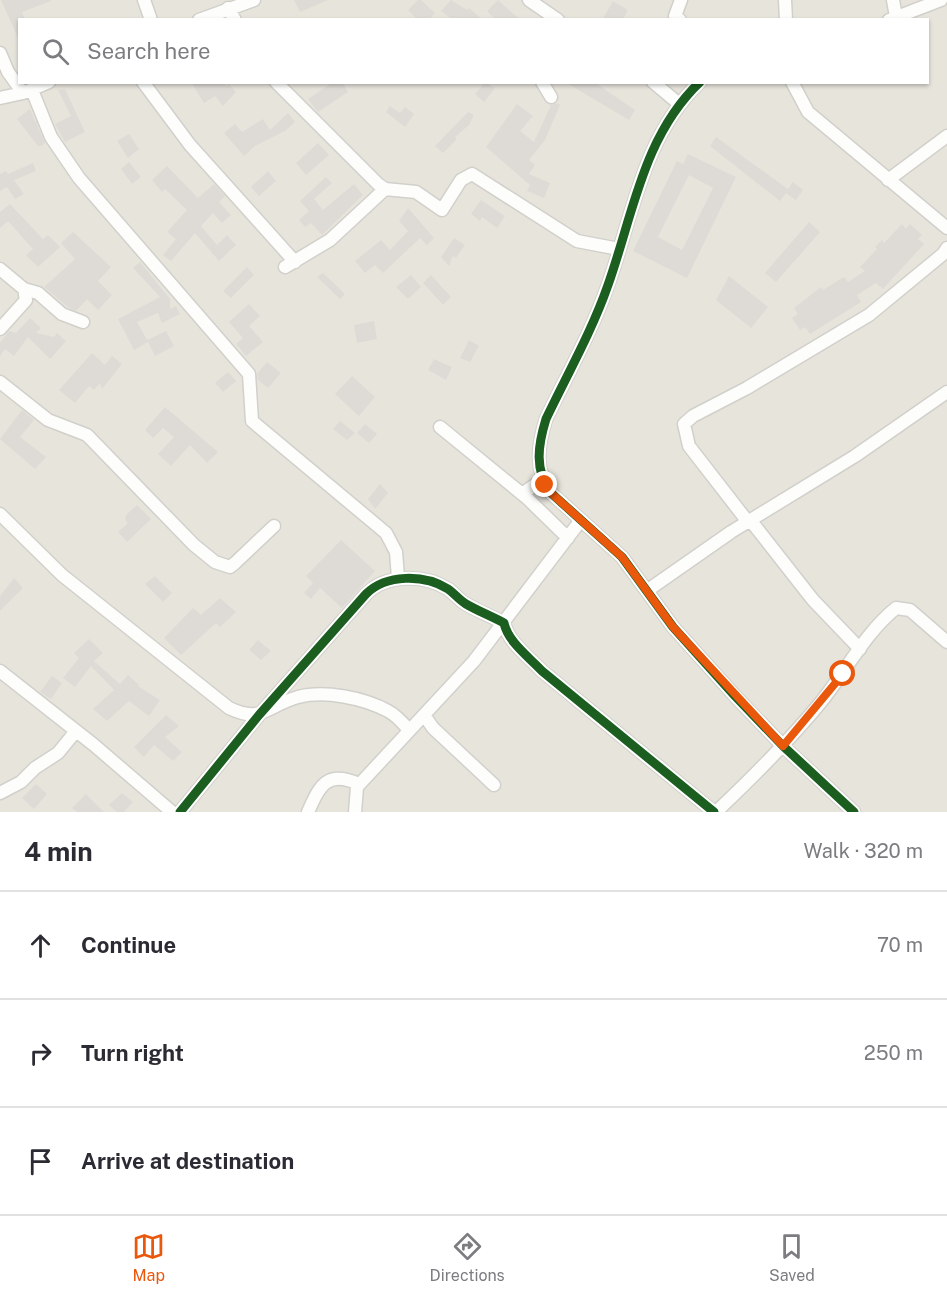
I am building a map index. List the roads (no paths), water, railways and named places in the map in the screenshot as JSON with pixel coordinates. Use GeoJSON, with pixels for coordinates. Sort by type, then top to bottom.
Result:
{"type":"FeatureCollection","features":[{"type":"Feature","properties":{"kind":"street"},"geometry":{"type":"LineString","coordinates":[[144,0],[150,18]]}},
{"type":"Feature","properties":{"kind":"street"},"geometry":{"type":"LineString","coordinates":[[204,18],[254,0]]}},
{"type":"Feature","properties":{"kind":"street"},"geometry":{"type":"LineString","coordinates":[[529,0],[556,18]]}},
{"type":"Feature","properties":{"kind":"street"},"geometry":{"type":"LineString","coordinates":[[678,18],[675,16],[681,0]]}},
{"type":"Feature","properties":{"kind":"street"},"geometry":{"type":"LineString","coordinates":[[784,18],[785,0]]}},
{"type":"Feature","properties":{"kind":"street"},"geometry":{"type":"LineString","coordinates":[[892,0],[892,18],[941,0]]}},
{"type":"Feature","properties":{"kind":"street"},"geometry":{"type":"LineString","coordinates":[[228,8],[234,18]]}},
{"type":"Feature","properties":{"kind":"street"},"geometry":{"type":"LineString","coordinates":[[0,53],[8,72],[18,82]]}},
{"type":"Feature","properties":{"kind":"street"},"geometry":{"type":"LineString","coordinates":[[20,84],[27,91],[51,138],[79,178],[249,374],[252,421],[386,533],[396,552],[398,578]]}},
{"type":"Feature","properties":{"kind":"street"},"geometry":{"type":"LineString","coordinates":[[0,98],[44,84]]}},
{"type":"Feature","properties":{"kind":"street"},"geometry":{"type":"LineString","coordinates":[[144,84],[190,145],[290,265],[330,240],[360,209],[385,189]]}},
{"type":"Feature","properties":{"kind":"street"},"geometry":{"type":"LineString","coordinates":[[278,84],[316,125],[385,189],[416,192],[442,210],[460,180],[472,174],[577,241],[619,249]]}},
{"type":"Feature","properties":{"kind":"street"},"geometry":{"type":"LineString","coordinates":[[543,84],[551,97]]}},
{"type":"Feature","properties":{"kind":"street"},"geometry":{"type":"LineString","coordinates":[[655,84],[678,103]]}},
{"type":"Feature","properties":{"kind":"street"},"geometry":{"type":"LineString","coordinates":[[539,509],[544,483],[539,461],[540,440],[546,419],[608,286],[641,178],[678,103],[698,84]]}},
{"type":"Feature","properties":{"kind":"street"},"geometry":{"type":"LineString","coordinates":[[793,84],[808,112],[947,228]]}},
{"type":"Feature","properties":{"kind":"street"},"geometry":{"type":"LineString","coordinates":[[888,180],[947,136]]}},
{"type":"Feature","properties":{"kind":"street"},"geometry":{"type":"LineString","coordinates":[[860,650],[813,600],[689,446],[684,424],[693,416],[747,388],[868,315],[943,254],[947,248]]}},
{"type":"Feature","properties":{"kind":"street"},"geometry":{"type":"LineString","coordinates":[[0,269],[24,289],[38,293],[62,314],[84,322]]}},
{"type":"Feature","properties":{"kind":"street"},"geometry":{"type":"LineString","coordinates":[[0,329],[26,300],[24,289]]}},
{"type":"Feature","properties":{"kind":"street"},"geometry":{"type":"LineString","coordinates":[[0,382],[48,420],[87,435],[172,525],[215,562],[230,567],[274,526]]}},
{"type":"Feature","properties":{"kind":"street"},"geometry":{"type":"LineString","coordinates":[[648,590],[749,521],[855,456],[947,392]]}},
{"type":"Feature","properties":{"kind":"street"},"geometry":{"type":"LineString","coordinates":[[440,427],[522,494],[568,538]]}},
{"type":"Feature","properties":{"kind":"street"},"geometry":{"type":"LineString","coordinates":[[522,494],[544,483]]}},
{"type":"Feature","properties":{"kind":"street"},"geometry":{"type":"LineString","coordinates":[[544,483],[622,557],[673,627],[783,746],[854,812]]}},
{"type":"Feature","properties":{"kind":"street"},"geometry":{"type":"LineString","coordinates":[[0,514],[62,575],[229,708],[259,715],[298,697],[322,695],[363,701],[388,711],[409,730]]}},
{"type":"Feature","properties":{"kind":"street"},"geometry":{"type":"LineString","coordinates":[[355,812],[355,793],[359,784],[371,775],[388,751],[474,661],[581,520]]}},
{"type":"Feature","properties":{"kind":"street"},"geometry":{"type":"LineString","coordinates":[[180,812],[259,715],[366,594],[380,582],[398,578],[434,583],[448,589],[462,601],[504,622]]}},
{"type":"Feature","properties":{"kind":"street"},"geometry":{"type":"LineString","coordinates":[[504,622],[505,629],[520,649],[542,671],[715,812],[783,746],[820,703],[875,628],[888,615],[901,607],[910,610],[947,642]]}},
{"type":"Feature","properties":{"kind":"street"},"geometry":{"type":"LineString","coordinates":[[0,671],[172,812]]}},
{"type":"Feature","properties":{"kind":"street"},"geometry":{"type":"LineString","coordinates":[[424,715],[433,728],[491,779],[494,785]]}},
{"type":"Feature","properties":{"kind":"street"},"geometry":{"type":"LineString","coordinates":[[0,793],[21,782],[35,768],[58,753],[76,731]]}},
{"type":"Feature","properties":{"kind":"street"},"geometry":{"type":"LineString","coordinates":[[308,812],[317,792],[326,782],[341,778],[359,784]]}}]}
